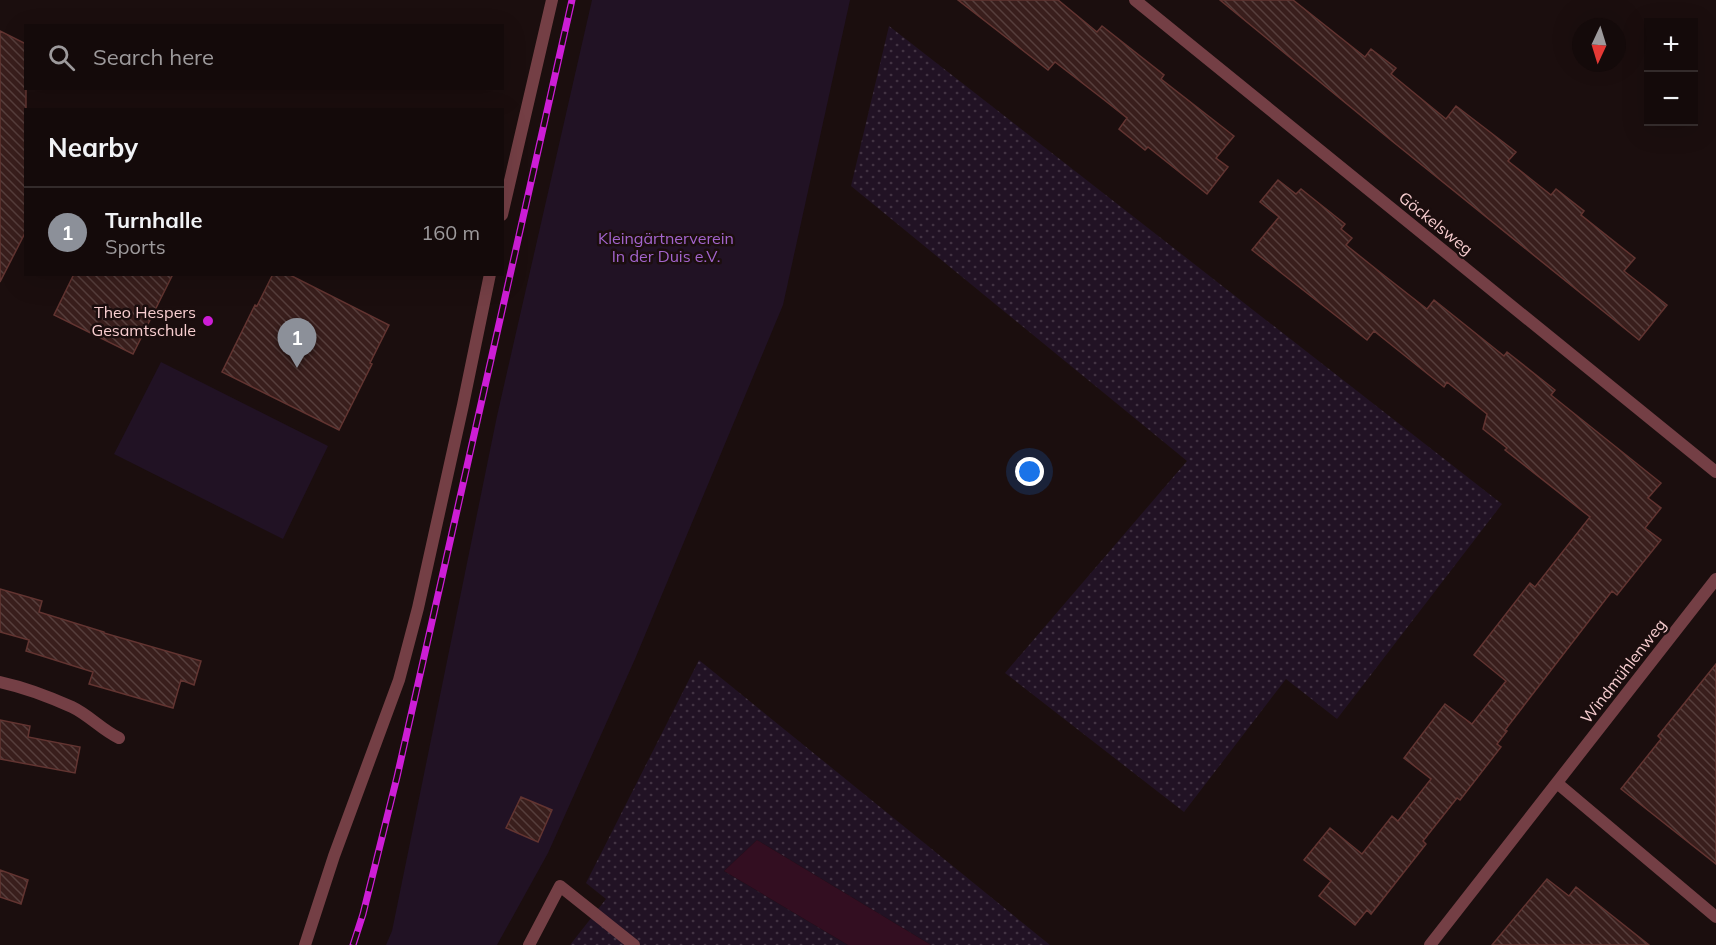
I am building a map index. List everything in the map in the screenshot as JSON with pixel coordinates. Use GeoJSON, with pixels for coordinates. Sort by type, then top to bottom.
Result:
{"type":"FeatureCollection","features":[{"type":"Feature","properties":{"kind":"street"},"geometry":{"type":"LineString","coordinates":[[504,206],[552,0]]}},
{"type":"Feature","properties":{"kind":"street","name":"Göckelsweg"},"geometry":{"type":"LineString","coordinates":[[1135,0],[1716,472]]}},
{"type":"Feature","properties":{"kind":"street"},"geometry":{"type":"LineString","coordinates":[[305,945],[334,856],[399,680],[418,608],[490,276]]}},
{"type":"Feature","properties":{"kind":"street","name":"Windmühlenweg"},"geometry":{"type":"LineString","coordinates":[[1430,945],[1716,579]]}},
{"type":"Feature","properties":{"kind":"street"},"geometry":{"type":"LineString","coordinates":[[0,682],[73,708],[119,738]]}},
{"type":"Feature","properties":{"kind":"street"},"geometry":{"type":"LineString","coordinates":[[1557,783],[1716,917]]}},
{"type":"Feature","properties":{"kind":"street"},"geometry":{"type":"LineString","coordinates":[[529,945],[560,886],[634,945]]}},
{"type":"Feature","properties":{"kind":"green space","name":"Kleingärtnerverein In der Duis e.V."},"geometry":{"type":"Polygon","coordinates":[[[592,0],[850,0],[783,305],[635,659],[548,853],[497,945],[386,945],[392,931],[497,416],[592,0]]]}},
{"type":"Feature","properties":{"kind":"green space"},"geometry":{"type":"Polygon","coordinates":[[[889,26],[1502,504],[1337,719],[1286,679],[1184,812],[1005,673],[1187,461],[851,186],[889,26]]]}},
{"type":"Feature","properties":{"kind":"green space"},"geometry":{"type":"Polygon","coordinates":[[[161,362],[328,446],[283,539],[114,454],[161,362]]]}},
{"type":"Feature","properties":{"kind":"green space"},"geometry":{"type":"Polygon","coordinates":[[[699,660],[1050,945],[931,945],[757,840],[724,871],[848,945],[570,945],[606,899],[586,883],[699,660]]]}},
{"type":"Feature","properties":{"kind":"shaded area"},"geometry":{"type":"Polygon","coordinates":[[[757,840],[931,945],[848,945],[724,871],[757,840]]]}},
{"type":"Feature","properties":{"kind":"building"},"geometry":{"type":"Polygon","coordinates":[[[958,0],[1058,0],[1097,32],[1102,26],[1164,75],[1161,79],[1234,136],[1216,158],[1228,167],[1207,194],[1148,147],[1145,150],[1119,129],[1127,118],[1103,99],[1055,62],[1048,70],[958,0]]]}},
{"type":"Feature","properties":{"kind":"building"},"geometry":{"type":"Polygon","coordinates":[[[1220,0],[1293,0],[1365,57],[1371,49],[1396,68],[1391,74],[1446,119],[1456,106],[1516,152],[1508,161],[1551,195],[1556,189],[1584,211],[1581,215],[1635,258],[1624,271],[1667,305],[1639,340],[1220,0]]]}},
{"type":"Feature","properties":{"kind":"building"},"geometry":{"type":"Polygon","coordinates":[[[0,31],[24,43],[26,108],[24,108],[24,235],[0,282],[0,31]]]}},
{"type":"Feature","properties":{"kind":"building"},"geometry":{"type":"Polygon","coordinates":[[[1278,180],[1296,194],[1301,189],[1345,224],[1341,229],[1352,238],[1346,245],[1381,273],[1427,309],[1434,300],[1504,356],[1507,352],[1555,390],[1551,395],[1661,483],[1648,498],[1661,508],[1645,528],[1661,540],[1617,595],[1612,591],[1505,730],[1507,731],[1497,744],[1501,747],[1460,800],[1457,798],[1423,841],[1426,844],[1371,914],[1367,910],[1355,925],[1319,896],[1331,881],[1304,860],[1330,828],[1362,854],[1392,816],[1398,821],[1431,779],[1404,758],[1445,704],[1472,724],[1506,681],[1474,655],[1530,583],[1535,587],[1590,517],[1505,450],[1507,448],[1483,429],[1487,414],[1447,382],[1444,387],[1374,331],[1367,340],[1252,250],[1279,217],[1260,202],[1278,180]]]}},
{"type":"Feature","properties":{"kind":"building"},"geometry":{"type":"Polygon","coordinates":[[[73,276],[172,276],[133,354],[54,315],[73,276]]]}},
{"type":"Feature","properties":{"kind":"building"},"geometry":{"type":"Polygon","coordinates":[[[272,276],[292,276],[389,325],[339,430],[222,372],[255,305],[257,306],[272,276]]]}},
{"type":"Feature","properties":{"kind":"building"},"geometry":{"type":"Polygon","coordinates":[[[0,589],[42,601],[39,612],[201,661],[194,685],[181,680],[173,708],[89,684],[93,672],[26,651],[29,640],[0,632],[0,589]]]}},
{"type":"Feature","properties":{"kind":"building"},"geometry":{"type":"Polygon","coordinates":[[[1716,664],[1716,864],[1621,789],[1661,739],[1658,736],[1716,664]]]}},
{"type":"Feature","properties":{"kind":"building"},"geometry":{"type":"Polygon","coordinates":[[[0,720],[30,726],[28,737],[80,747],[75,773],[0,759],[0,720]]]}},
{"type":"Feature","properties":{"kind":"building"},"geometry":{"type":"Polygon","coordinates":[[[521,797],[552,810],[538,842],[506,828],[521,797]]]}},
{"type":"Feature","properties":{"kind":"building"},"geometry":{"type":"Polygon","coordinates":[[[0,870],[28,880],[21,904],[0,897],[0,870]]]}},
{"type":"Feature","properties":{"kind":"building"},"geometry":{"type":"Polygon","coordinates":[[[1547,879],[1569,896],[1576,887],[1649,945],[1492,945],[1547,879]]]}},
{"type":"Feature","properties":{"kind":"railway"},"geometry":{"type":"LineString","coordinates":[[353,945],[363,914],[397,777],[572,0]]}},
{"type":"Feature","properties":{"kind":"place","name":"Theo Hespers Gesamtschule"},"geometry":{"type":"Point","coordinates":[208,321]}},
{"type":"Feature","properties":{"kind":"place","name":"Turnhalle"},"geometry":{"type":"Point","coordinates":[297,368]}}]}
